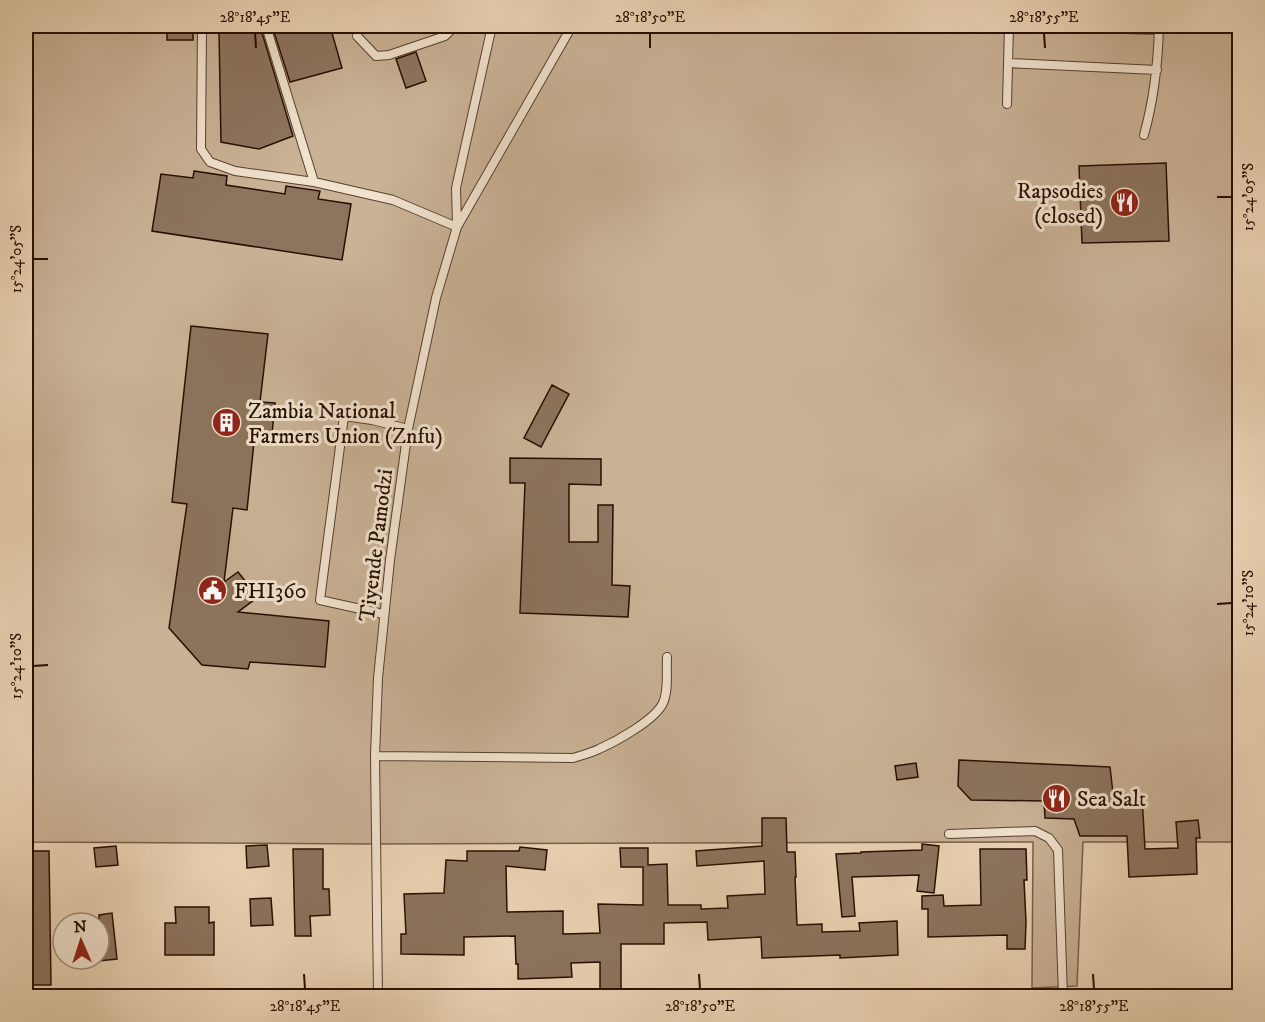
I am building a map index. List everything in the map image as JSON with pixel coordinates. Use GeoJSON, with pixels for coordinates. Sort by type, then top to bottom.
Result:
{"type":"FeatureCollection","features":[{"type":"Feature","properties":{"kind":"lane"},"geometry":{"type":"LineString","coordinates":[[201,26],[201,149],[210,162],[235,171],[314,182],[393,200],[458,227],[456,188],[492,26]]}},
{"type":"Feature","properties":{"kind":"lane"},"geometry":{"type":"LineString","coordinates":[[266,26],[314,182]]}},
{"type":"Feature","properties":{"kind":"lane"},"geometry":{"type":"LineString","coordinates":[[357,36],[376,56],[389,55],[445,36],[453,26]]}},
{"type":"Feature","properties":{"kind":"lane","name":"Tiyende Pamodzi"},"geometry":{"type":"LineString","coordinates":[[378,996],[375,756],[378,678],[408,429],[436,298],[458,227],[572,26]]}},
{"type":"Feature","properties":{"kind":"lane"},"geometry":{"type":"LineString","coordinates":[[1007,104],[1009,26]]}},
{"type":"Feature","properties":{"kind":"lane"},"geometry":{"type":"LineString","coordinates":[[1024,26],[1159,28],[1157,70],[1151,110],[1144,135]]}},
{"type":"Feature","properties":{"kind":"lane"},"geometry":{"type":"LineString","coordinates":[[1008,63],[1157,70]]}},
{"type":"Feature","properties":{"kind":"lane"},"geometry":{"type":"LineString","coordinates":[[384,614],[320,600],[344,416],[408,429]]}},
{"type":"Feature","properties":{"kind":"lane"},"geometry":{"type":"LineString","coordinates":[[375,756],[573,758],[598,750],[629,733],[654,714],[662,704],[665,693],[667,657]]}},
{"type":"Feature","properties":{"kind":"lane"},"geometry":{"type":"LineString","coordinates":[[949,834],[1035,831],[1049,838],[1058,850],[1063,996]]}},
{"type":"Feature","properties":{"kind":"shaded area"},"geometry":{"type":"Polygon","coordinates":[[[26,26],[1239,26],[1239,842],[1083,842],[1077,986],[1032,988],[1033,842],[375,844],[26,842],[26,26]]]}},
{"type":"Feature","properties":{"kind":"building"},"geometry":{"type":"Polygon","coordinates":[[[167,26],[193,27],[193,40],[167,40],[167,26]]]}},
{"type":"Feature","properties":{"kind":"building"},"geometry":{"type":"Polygon","coordinates":[[[260,26],[293,136],[259,149],[221,142],[219,32],[260,26]]]}},
{"type":"Feature","properties":{"kind":"building"},"geometry":{"type":"Polygon","coordinates":[[[272,26],[330,26],[342,68],[290,82],[272,26]]]}},
{"type":"Feature","properties":{"kind":"building"},"geometry":{"type":"Polygon","coordinates":[[[416,52],[426,81],[406,88],[396,59],[416,52]]]}},
{"type":"Feature","properties":{"kind":"building","name":"Rapsodies (closed)"},"geometry":{"type":"Polygon","coordinates":[[[1166,163],[1169,241],[1082,243],[1079,166],[1166,163]]]}},
{"type":"Feature","properties":{"kind":"building"},"geometry":{"type":"Polygon","coordinates":[[[194,171],[227,176],[226,185],[285,194],[286,186],[320,191],[318,199],[351,204],[342,260],[152,231],[161,174],[193,178],[194,171]]]}},
{"type":"Feature","properties":{"kind":"building"},"geometry":{"type":"Polygon","coordinates":[[[191,326],[268,334],[260,402],[275,403],[271,444],[254,442],[247,510],[233,508],[224,582],[238,572],[258,597],[238,612],[329,621],[325,667],[250,662],[248,669],[202,665],[169,628],[187,504],[172,502],[191,326]]]}},
{"type":"Feature","properties":{"kind":"building"},"geometry":{"type":"Polygon","coordinates":[[[552,385],[569,394],[541,447],[524,438],[552,385]]]}},
{"type":"Feature","properties":{"kind":"building"},"geometry":{"type":"Polygon","coordinates":[[[510,458],[601,459],[601,485],[569,484],[569,542],[598,542],[598,505],[613,505],[612,585],[630,586],[628,617],[520,613],[525,483],[510,483],[510,458]]]}},
{"type":"Feature","properties":{"kind":"building","name":"Sea Salt"},"geometry":{"type":"Polygon","coordinates":[[[959,760],[1110,767],[1113,793],[1142,796],[1145,849],[1178,848],[1176,822],[1198,820],[1200,838],[1196,838],[1197,874],[1129,877],[1127,836],[1080,836],[1074,819],[1045,818],[1044,801],[971,800],[958,786],[959,760]]]}},
{"type":"Feature","properties":{"kind":"building"},"geometry":{"type":"Polygon","coordinates":[[[916,763],[918,777],[897,780],[895,766],[916,763]]]}},
{"type":"Feature","properties":{"kind":"building"},"geometry":{"type":"Polygon","coordinates":[[[762,818],[786,818],[787,852],[795,852],[797,925],[822,924],[822,932],[860,931],[859,923],[897,921],[898,955],[762,958],[761,937],[708,940],[707,922],[664,923],[664,944],[621,944],[621,992],[600,993],[600,962],[571,963],[572,977],[518,979],[515,936],[464,937],[464,955],[401,954],[401,934],[406,934],[404,894],[444,893],[446,860],[467,861],[467,851],[519,851],[520,847],[547,850],[545,870],[506,866],[507,912],[563,911],[563,934],[600,933],[598,904],[643,905],[643,867],[621,867],[620,848],[648,848],[648,865],[667,864],[668,905],[701,905],[701,909],[728,908],[727,896],[765,894],[764,861],[697,866],[696,851],[762,846],[762,818]]]}},
{"type":"Feature","properties":{"kind":"building"},"geometry":{"type":"Polygon","coordinates":[[[922,844],[939,846],[934,893],[917,891],[919,875],[852,877],[855,916],[842,917],[836,854],[922,850],[922,844]]]}},
{"type":"Feature","properties":{"kind":"building"},"geometry":{"type":"Polygon","coordinates":[[[267,845],[269,866],[247,868],[246,846],[267,845]]]}},
{"type":"Feature","properties":{"kind":"building"},"geometry":{"type":"Polygon","coordinates":[[[116,846],[118,865],[96,867],[94,848],[116,846]]]}},
{"type":"Feature","properties":{"kind":"building"},"geometry":{"type":"Polygon","coordinates":[[[293,849],[323,849],[323,889],[329,889],[330,915],[310,916],[311,936],[295,936],[293,849]]]}},
{"type":"Feature","properties":{"kind":"building"},"geometry":{"type":"Polygon","coordinates":[[[980,849],[1026,849],[1025,949],[1007,949],[1007,935],[928,937],[928,909],[922,909],[922,896],[943,895],[944,906],[981,905],[980,849]]]}},
{"type":"Feature","properties":{"kind":"building"},"geometry":{"type":"Polygon","coordinates":[[[26,851],[49,851],[51,985],[26,985],[26,851]]]}},
{"type":"Feature","properties":{"kind":"building"},"geometry":{"type":"Polygon","coordinates":[[[271,898],[273,925],[251,926],[250,899],[271,898]]]}},
{"type":"Feature","properties":{"kind":"building"},"geometry":{"type":"Polygon","coordinates":[[[175,907],[209,907],[209,923],[214,922],[214,955],[165,955],[165,923],[176,923],[175,907]]]}},
{"type":"Feature","properties":{"kind":"building"},"geometry":{"type":"Polygon","coordinates":[[[111,913],[117,959],[111,960],[111,913]]]}},
{"type":"Feature","properties":{"kind":"place","name":"Rapsodies (closed)"},"geometry":{"type":"Point","coordinates":[1124,203]}},
{"type":"Feature","properties":{"kind":"place","name":"Zambia National Farmers Union (Znfu)"},"geometry":{"type":"Point","coordinates":[227,423]}},
{"type":"Feature","properties":{"kind":"place","name":"FHI360"},"geometry":{"type":"Point","coordinates":[213,590]}},
{"type":"Feature","properties":{"kind":"place","name":"Sea Salt"},"geometry":{"type":"Point","coordinates":[1056,798]}}]}
